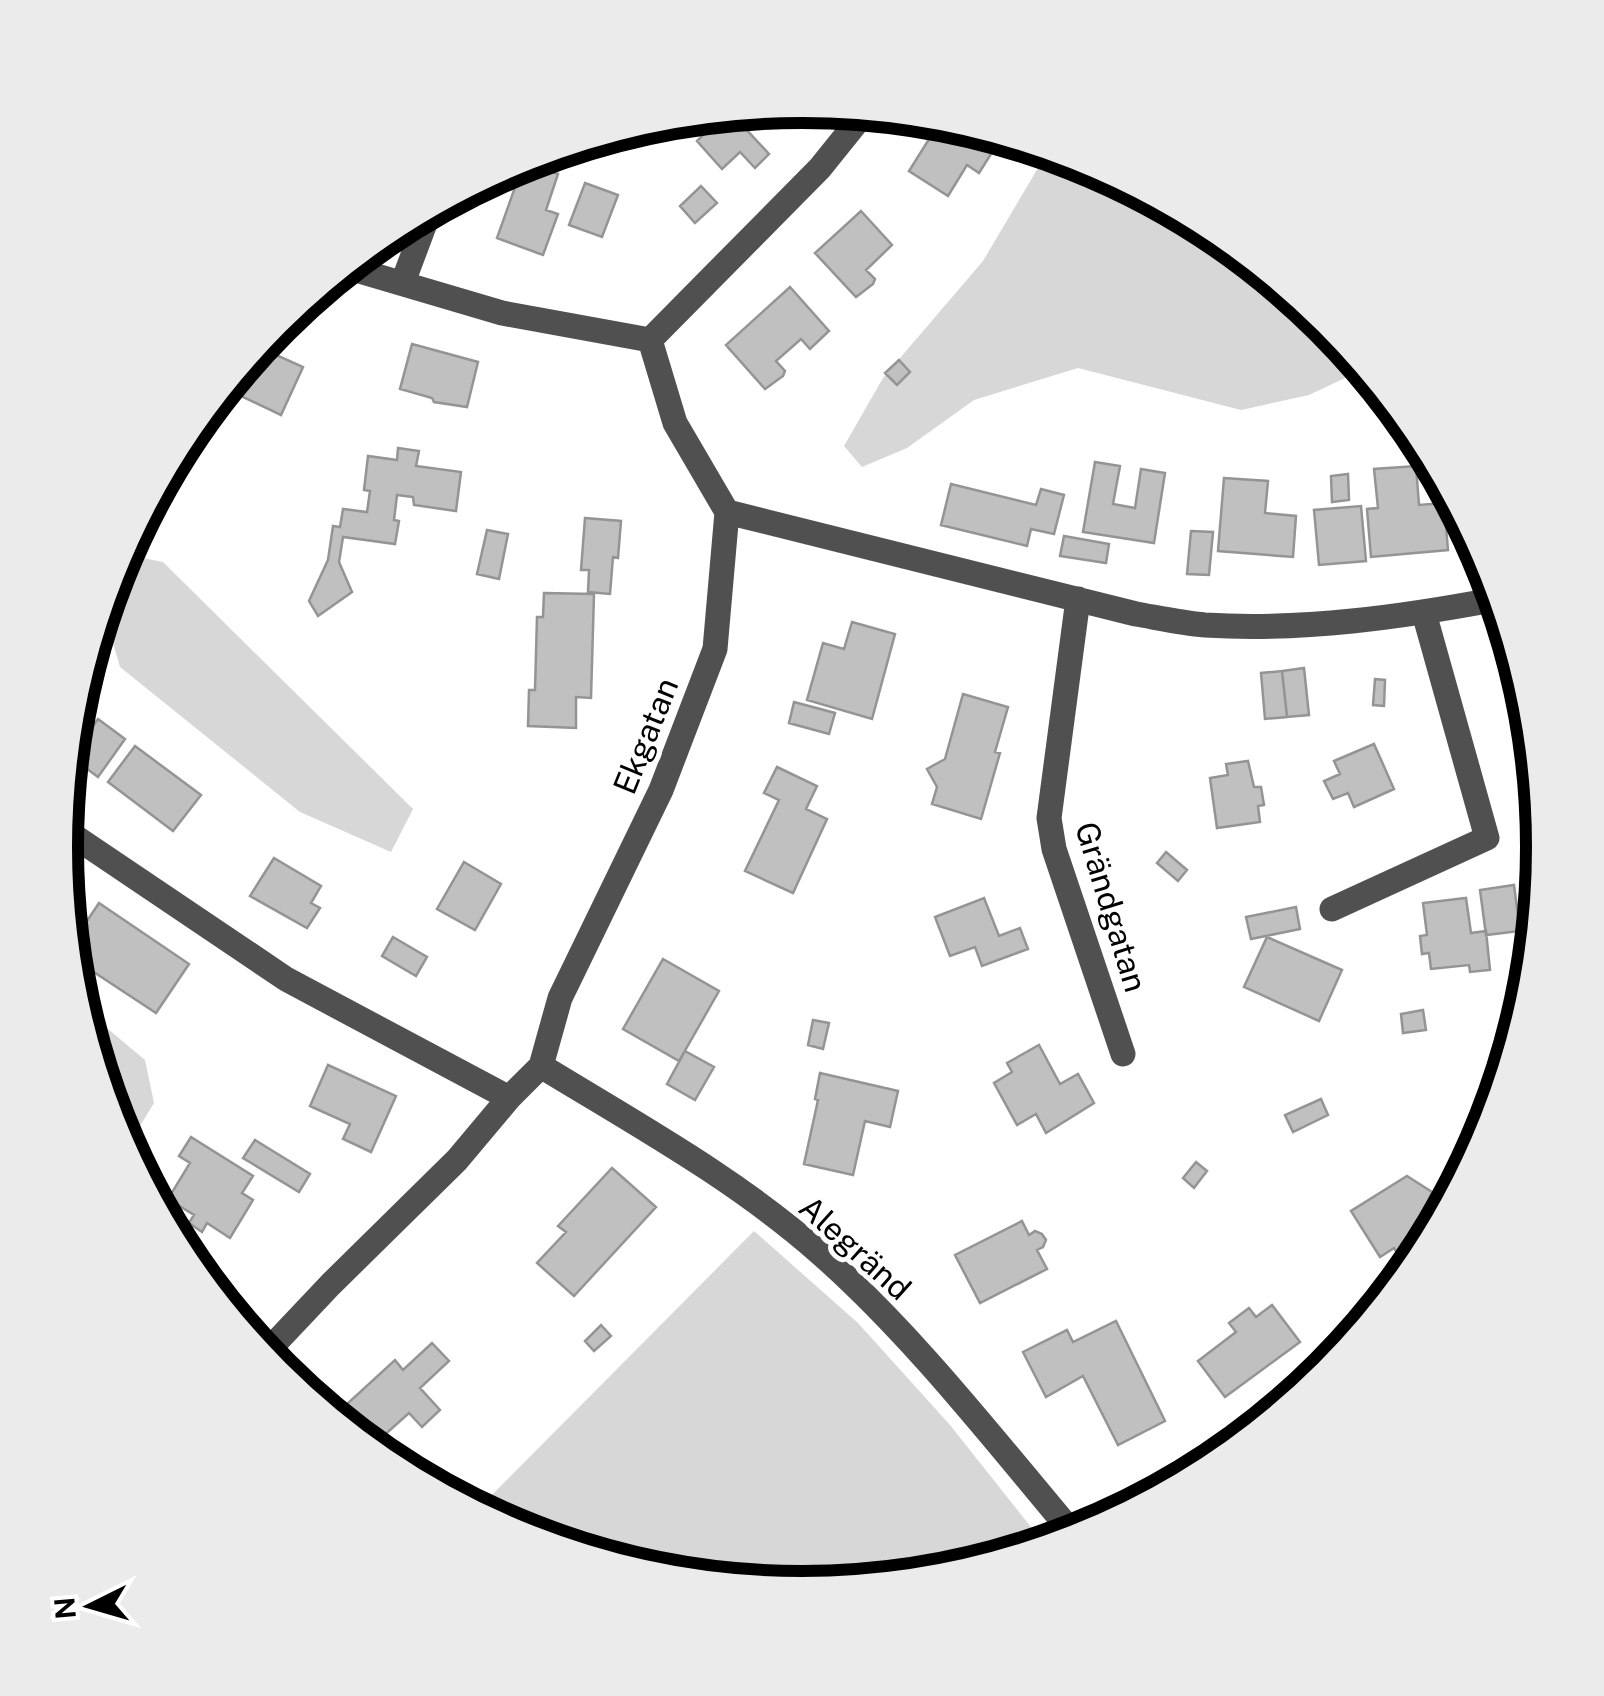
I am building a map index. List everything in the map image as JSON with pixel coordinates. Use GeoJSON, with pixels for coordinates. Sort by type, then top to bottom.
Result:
{"type":"FeatureCollection","features":[{"type":"Feature","properties":{"kind":"street"},"geometry":{"type":"LineString","coordinates":[[650,340],[820,168],[854,126]]}},
{"type":"Feature","properties":{"kind":"street"},"geometry":{"type":"LineString","coordinates":[[402,282],[421,232]]}},
{"type":"Feature","properties":{"kind":"street"},"geometry":{"type":"LineString","coordinates":[[362,272],[502,313],[650,340]]}},
{"type":"Feature","properties":{"kind":"street"},"geometry":{"type":"LineString","coordinates":[[650,340],[675,423],[728,512],[1136,614],[1204,624],[1293,625],[1424,612],[1483,601]]}},
{"type":"Feature","properties":{"kind":"street","name":"Ekgatan"},"geometry":{"type":"LineString","coordinates":[[275,1344],[458,1160],[541,1066],[560,998],[661,790],[715,649],[728,512]]}},
{"type":"Feature","properties":{"kind":"street","name":"Grändgatan"},"geometry":{"type":"LineString","coordinates":[[1078,599],[1049,818],[1054,849],[1124,1054]]}},
{"type":"Feature","properties":{"kind":"street"},"geometry":{"type":"LineString","coordinates":[[1332,909],[1487,838],[1424,612]]}},
{"type":"Feature","properties":{"kind":"street"},"geometry":{"type":"LineString","coordinates":[[78,839],[286,979],[509,1098]]}},
{"type":"Feature","properties":{"kind":"street","name":"Alegränd"},"geometry":{"type":"LineString","coordinates":[[541,1066],[729,1184],[820,1253],[900,1333],[1064,1523]]}},
{"type":"Feature","properties":{"kind":"shaded area"},"geometry":{"type":"Polygon","coordinates":[[[1040,164],[1122,198],[1205,246],[1280,303],[1351,375],[1309,395],[1241,410],[1078,368],[974,400],[907,448],[862,467],[844,446],[883,378],[983,261],[1040,164]]]}},
{"type":"Feature","properties":{"kind":"shaded area"},"geometry":{"type":"Polygon","coordinates":[[[139,557],[163,562],[413,809],[391,852],[300,812],[120,667],[110,633],[133,571],[139,557]]]}},
{"type":"Feature","properties":{"kind":"shaded area"},"geometry":{"type":"Polygon","coordinates":[[[98,1021],[145,1060],[154,1103],[136,1132],[98,1021]]]}},
{"type":"Feature","properties":{"kind":"shaded area"},"geometry":{"type":"Polygon","coordinates":[[[754,1231],[858,1323],[950,1425],[1036,1534],[943,1559],[897,1566],[849,1571],[755,1571],[661,1559],[614,1548],[487,1500],[754,1231]]]}},
{"type":"Feature","properties":{"kind":"building"},"geometry":{"type":"Polygon","coordinates":[[[744,126],[769,154],[755,168],[740,152],[722,169],[697,141],[708,130],[744,126]]]}},
{"type":"Feature","properties":{"kind":"building"},"geometry":{"type":"Polygon","coordinates":[[[931,135],[994,149],[979,173],[967,165],[948,196],[909,171],[931,135]]]}},
{"type":"Feature","properties":{"kind":"building"},"geometry":{"type":"Polygon","coordinates":[[[548,170],[558,174],[546,210],[558,214],[543,255],[497,238],[517,183],[548,170]]]}},
{"type":"Feature","properties":{"kind":"building"},"geometry":{"type":"Polygon","coordinates":[[[585,183],[618,195],[602,237],[569,225],[585,183]]]}},
{"type":"Feature","properties":{"kind":"building"},"geometry":{"type":"Polygon","coordinates":[[[701,186],[717,203],[695,223],[680,206],[701,186]]]}},
{"type":"Feature","properties":{"kind":"building"},"geometry":{"type":"Polygon","coordinates":[[[861,211],[892,245],[866,270],[875,279],[856,297],[815,253],[861,211]]]}},
{"type":"Feature","properties":{"kind":"building"},"geometry":{"type":"Polygon","coordinates":[[[790,287],[829,331],[810,349],[801,339],[776,361],[785,371],[765,389],[726,345],[790,287]]]}},
{"type":"Feature","properties":{"kind":"building"},"geometry":{"type":"Polygon","coordinates":[[[412,344],[478,362],[467,407],[434,402],[432,398],[400,389],[412,344]]]}},
{"type":"Feature","properties":{"kind":"building"},"geometry":{"type":"Polygon","coordinates":[[[273,354],[303,367],[281,415],[237,394],[273,354]]]}},
{"type":"Feature","properties":{"kind":"building"},"geometry":{"type":"Polygon","coordinates":[[[899,360],[910,372],[897,385],[885,373],[899,360]]]}},
{"type":"Feature","properties":{"kind":"building"},"geometry":{"type":"Polygon","coordinates":[[[398,448],[419,451],[416,466],[461,472],[456,511],[414,505],[413,497],[397,495],[394,520],[399,521],[395,544],[343,537],[339,562],[352,592],[318,616],[309,601],[328,560],[333,526],[340,527],[343,509],[367,512],[370,491],[364,490],[368,456],[397,460],[398,448]]]}},
{"type":"Feature","properties":{"kind":"building"},"geometry":{"type":"Polygon","coordinates":[[[1095,462],[1120,466],[1113,504],[1135,508],[1141,469],[1165,473],[1154,543],[1083,532],[1095,462]]]}},
{"type":"Feature","properties":{"kind":"building"},"geometry":{"type":"Polygon","coordinates":[[[1416,466],[1419,505],[1439,503],[1445,515],[1448,550],[1371,557],[1367,509],[1378,508],[1374,469],[1416,466]]]}},
{"type":"Feature","properties":{"kind":"building"},"geometry":{"type":"Polygon","coordinates":[[[1348,474],[1349,500],[1332,502],[1331,476],[1348,474]]]}},
{"type":"Feature","properties":{"kind":"building"},"geometry":{"type":"Polygon","coordinates":[[[1224,478],[1268,481],[1265,513],[1296,516],[1293,557],[1218,551],[1224,478]]]}},
{"type":"Feature","properties":{"kind":"building"},"geometry":{"type":"Polygon","coordinates":[[[951,484],[1036,505],[1041,489],[1064,495],[1054,534],[1031,529],[1027,546],[941,525],[951,484]]]}},
{"type":"Feature","properties":{"kind":"building"},"geometry":{"type":"Polygon","coordinates":[[[1361,506],[1366,561],[1319,565],[1314,510],[1361,506]]]}},
{"type":"Feature","properties":{"kind":"building"},"geometry":{"type":"Polygon","coordinates":[[[585,518],[621,521],[610,594],[588,592],[589,570],[581,570],[585,518]]]}},
{"type":"Feature","properties":{"kind":"building"},"geometry":{"type":"Polygon","coordinates":[[[487,530],[508,534],[499,579],[477,574],[487,530]]]}},
{"type":"Feature","properties":{"kind":"building"},"geometry":{"type":"Polygon","coordinates":[[[1191,531],[1213,532],[1209,575],[1187,574],[1191,531]]]}},
{"type":"Feature","properties":{"kind":"building"},"geometry":{"type":"Polygon","coordinates":[[[1064,536],[1109,544],[1106,563],[1060,556],[1064,536]]]}},
{"type":"Feature","properties":{"kind":"building"},"geometry":{"type":"Polygon","coordinates":[[[544,593],[594,594],[591,698],[576,697],[576,728],[528,726],[529,690],[535,690],[537,617],[543,617],[544,593]]]}},
{"type":"Feature","properties":{"kind":"building"},"geometry":{"type":"Polygon","coordinates":[[[852,622],[895,634],[872,719],[807,700],[823,643],[844,649],[852,622]]]}},
{"type":"Feature","properties":{"kind":"building"},"geometry":{"type":"Polygon","coordinates":[[[1502,662],[1513,709],[1499,663],[1502,662]]]}},
{"type":"Feature","properties":{"kind":"building"},"geometry":{"type":"Polygon","coordinates":[[[1304,668],[1309,715],[1287,717],[1282,671],[1304,668]]]}},
{"type":"Feature","properties":{"kind":"building"},"geometry":{"type":"Polygon","coordinates":[[[1282,671],[1287,717],[1265,719],[1261,673],[1282,671]]]}},
{"type":"Feature","properties":{"kind":"building"},"geometry":{"type":"Polygon","coordinates":[[[1375,679],[1385,680],[1384,706],[1373,705],[1375,679]]]}},
{"type":"Feature","properties":{"kind":"building"},"geometry":{"type":"Polygon","coordinates":[[[963,694],[1008,707],[995,752],[1000,753],[981,819],[932,804],[937,787],[927,769],[945,759],[963,694]]]}},
{"type":"Feature","properties":{"kind":"building"},"geometry":{"type":"Polygon","coordinates":[[[794,702],[835,713],[829,734],[789,723],[794,702]]]}},
{"type":"Feature","properties":{"kind":"building"},"geometry":{"type":"Polygon","coordinates":[[[98,719],[125,739],[98,777],[83,766],[87,735],[98,719]]]}},
{"type":"Feature","properties":{"kind":"building"},"geometry":{"type":"Polygon","coordinates":[[[1374,744],[1394,789],[1354,807],[1348,793],[1333,799],[1324,781],[1340,774],[1334,761],[1374,744]]]}},
{"type":"Feature","properties":{"kind":"building"},"geometry":{"type":"Polygon","coordinates":[[[135,746],[201,795],[173,831],[108,782],[135,746]]]}},
{"type":"Feature","properties":{"kind":"building"},"geometry":{"type":"Polygon","coordinates":[[[1248,761],[1254,787],[1261,787],[1264,805],[1258,806],[1260,822],[1217,828],[1210,778],[1228,775],[1226,764],[1248,761]]]}},
{"type":"Feature","properties":{"kind":"building"},"geometry":{"type":"Polygon","coordinates":[[[777,767],[817,786],[806,809],[827,819],[793,893],[745,871],[779,800],[764,793],[777,767]]]}},
{"type":"Feature","properties":{"kind":"building"},"geometry":{"type":"Polygon","coordinates":[[[1166,852],[1187,870],[1178,881],[1157,863],[1166,852]]]}},
{"type":"Feature","properties":{"kind":"building"},"geometry":{"type":"Polygon","coordinates":[[[274,858],[321,886],[311,903],[320,908],[307,928],[250,896],[274,858]]]}},
{"type":"Feature","properties":{"kind":"building"},"geometry":{"type":"Polygon","coordinates":[[[464,862],[501,884],[475,930],[437,909],[464,862]]]}},
{"type":"Feature","properties":{"kind":"building"},"geometry":{"type":"Polygon","coordinates":[[[1514,885],[1520,931],[1486,935],[1480,890],[1514,885]]]}},
{"type":"Feature","properties":{"kind":"building"},"geometry":{"type":"Polygon","coordinates":[[[984,898],[999,936],[1020,928],[1028,949],[982,966],[975,947],[950,956],[935,917],[984,898]]]}},
{"type":"Feature","properties":{"kind":"building"},"geometry":{"type":"Polygon","coordinates":[[[1466,898],[1471,933],[1486,931],[1490,970],[1470,972],[1469,965],[1431,969],[1429,953],[1422,954],[1420,936],[1427,935],[1423,903],[1466,898]]]}},
{"type":"Feature","properties":{"kind":"building"},"geometry":{"type":"Polygon","coordinates":[[[99,903],[189,964],[156,1013],[88,968],[82,928],[99,903]]]}},
{"type":"Feature","properties":{"kind":"building"},"geometry":{"type":"Polygon","coordinates":[[[1296,907],[1300,929],[1251,939],[1246,917],[1296,907]]]}},
{"type":"Feature","properties":{"kind":"building"},"geometry":{"type":"Polygon","coordinates":[[[393,937],[427,957],[416,976],[382,956],[393,937]]]}},
{"type":"Feature","properties":{"kind":"building"},"geometry":{"type":"Polygon","coordinates":[[[1267,937],[1342,970],[1319,1021],[1244,987],[1267,937]]]}},
{"type":"Feature","properties":{"kind":"building"},"geometry":{"type":"Polygon","coordinates":[[[663,959],[719,991],[679,1061],[623,1029],[663,959]]]}},
{"type":"Feature","properties":{"kind":"building"},"geometry":{"type":"Polygon","coordinates":[[[1423,1010],[1426,1030],[1403,1033],[1401,1014],[1423,1010]]]}},
{"type":"Feature","properties":{"kind":"building"},"geometry":{"type":"Polygon","coordinates":[[[813,1020],[829,1023],[823,1049],[808,1045],[813,1020]]]}},
{"type":"Feature","properties":{"kind":"building"},"geometry":{"type":"Polygon","coordinates":[[[1039,1045],[1060,1084],[1078,1074],[1094,1103],[1046,1133],[1036,1114],[1017,1125],[994,1083],[1012,1072],[1007,1063],[1039,1045]]]}},
{"type":"Feature","properties":{"kind":"building"},"geometry":{"type":"Polygon","coordinates":[[[685,1051],[714,1067],[695,1100],[667,1084],[685,1051]]]}},
{"type":"Feature","properties":{"kind":"building"},"geometry":{"type":"Polygon","coordinates":[[[328,1065],[396,1096],[371,1152],[343,1139],[350,1124],[310,1106],[328,1065]]]}},
{"type":"Feature","properties":{"kind":"building"},"geometry":{"type":"Polygon","coordinates":[[[820,1073],[898,1091],[890,1127],[865,1121],[853,1175],[804,1164],[820,1073]]]}},
{"type":"Feature","properties":{"kind":"building"},"geometry":{"type":"Polygon","coordinates":[[[1321,1099],[1328,1115],[1293,1132],[1285,1115],[1321,1099]]]}},
{"type":"Feature","properties":{"kind":"building"},"geometry":{"type":"Polygon","coordinates":[[[191,1137],[253,1176],[242,1193],[253,1200],[230,1238],[207,1223],[202,1232],[189,1223],[194,1215],[169,1200],[190,1163],[179,1156],[191,1137]]]}},
{"type":"Feature","properties":{"kind":"building"},"geometry":{"type":"Polygon","coordinates":[[[255,1140],[310,1174],[299,1192],[243,1158],[255,1140]]]}},
{"type":"Feature","properties":{"kind":"building"},"geometry":{"type":"Polygon","coordinates":[[[1196,1162],[1207,1171],[1194,1188],[1183,1178],[1196,1162]]]}},
{"type":"Feature","properties":{"kind":"building"},"geometry":{"type":"Polygon","coordinates":[[[612,1168],[656,1207],[574,1296],[537,1263],[566,1232],[558,1226],[612,1168]]]}},
{"type":"Feature","properties":{"kind":"building"},"geometry":{"type":"Polygon","coordinates":[[[1407,1176],[1432,1192],[1426,1206],[1429,1210],[1400,1257],[1394,1248],[1380,1257],[1351,1211],[1407,1176]]]}},
{"type":"Feature","properties":{"kind":"building"},"geometry":{"type":"Polygon","coordinates":[[[1022,1221],[1029,1235],[1035,1231],[1046,1240],[1037,1250],[1047,1269],[980,1303],[955,1255],[1022,1221]]]}},
{"type":"Feature","properties":{"kind":"building"},"geometry":{"type":"Polygon","coordinates":[[[1272,1305],[1300,1342],[1225,1397],[1198,1361],[1236,1332],[1229,1323],[1249,1308],[1256,1317],[1272,1305]]]}},
{"type":"Feature","properties":{"kind":"building"},"geometry":{"type":"Polygon","coordinates":[[[1116,1321],[1165,1421],[1118,1445],[1083,1376],[1046,1397],[1023,1352],[1067,1330],[1073,1342],[1116,1321]]]}},
{"type":"Feature","properties":{"kind":"building"},"geometry":{"type":"Polygon","coordinates":[[[601,1325],[611,1336],[594,1351],[585,1341],[601,1325]]]}},
{"type":"Feature","properties":{"kind":"building"},"geometry":{"type":"Polygon","coordinates":[[[432,1343],[449,1361],[420,1388],[440,1410],[422,1427],[409,1413],[381,1438],[343,1408],[395,1360],[403,1370],[432,1343]]]}}]}
